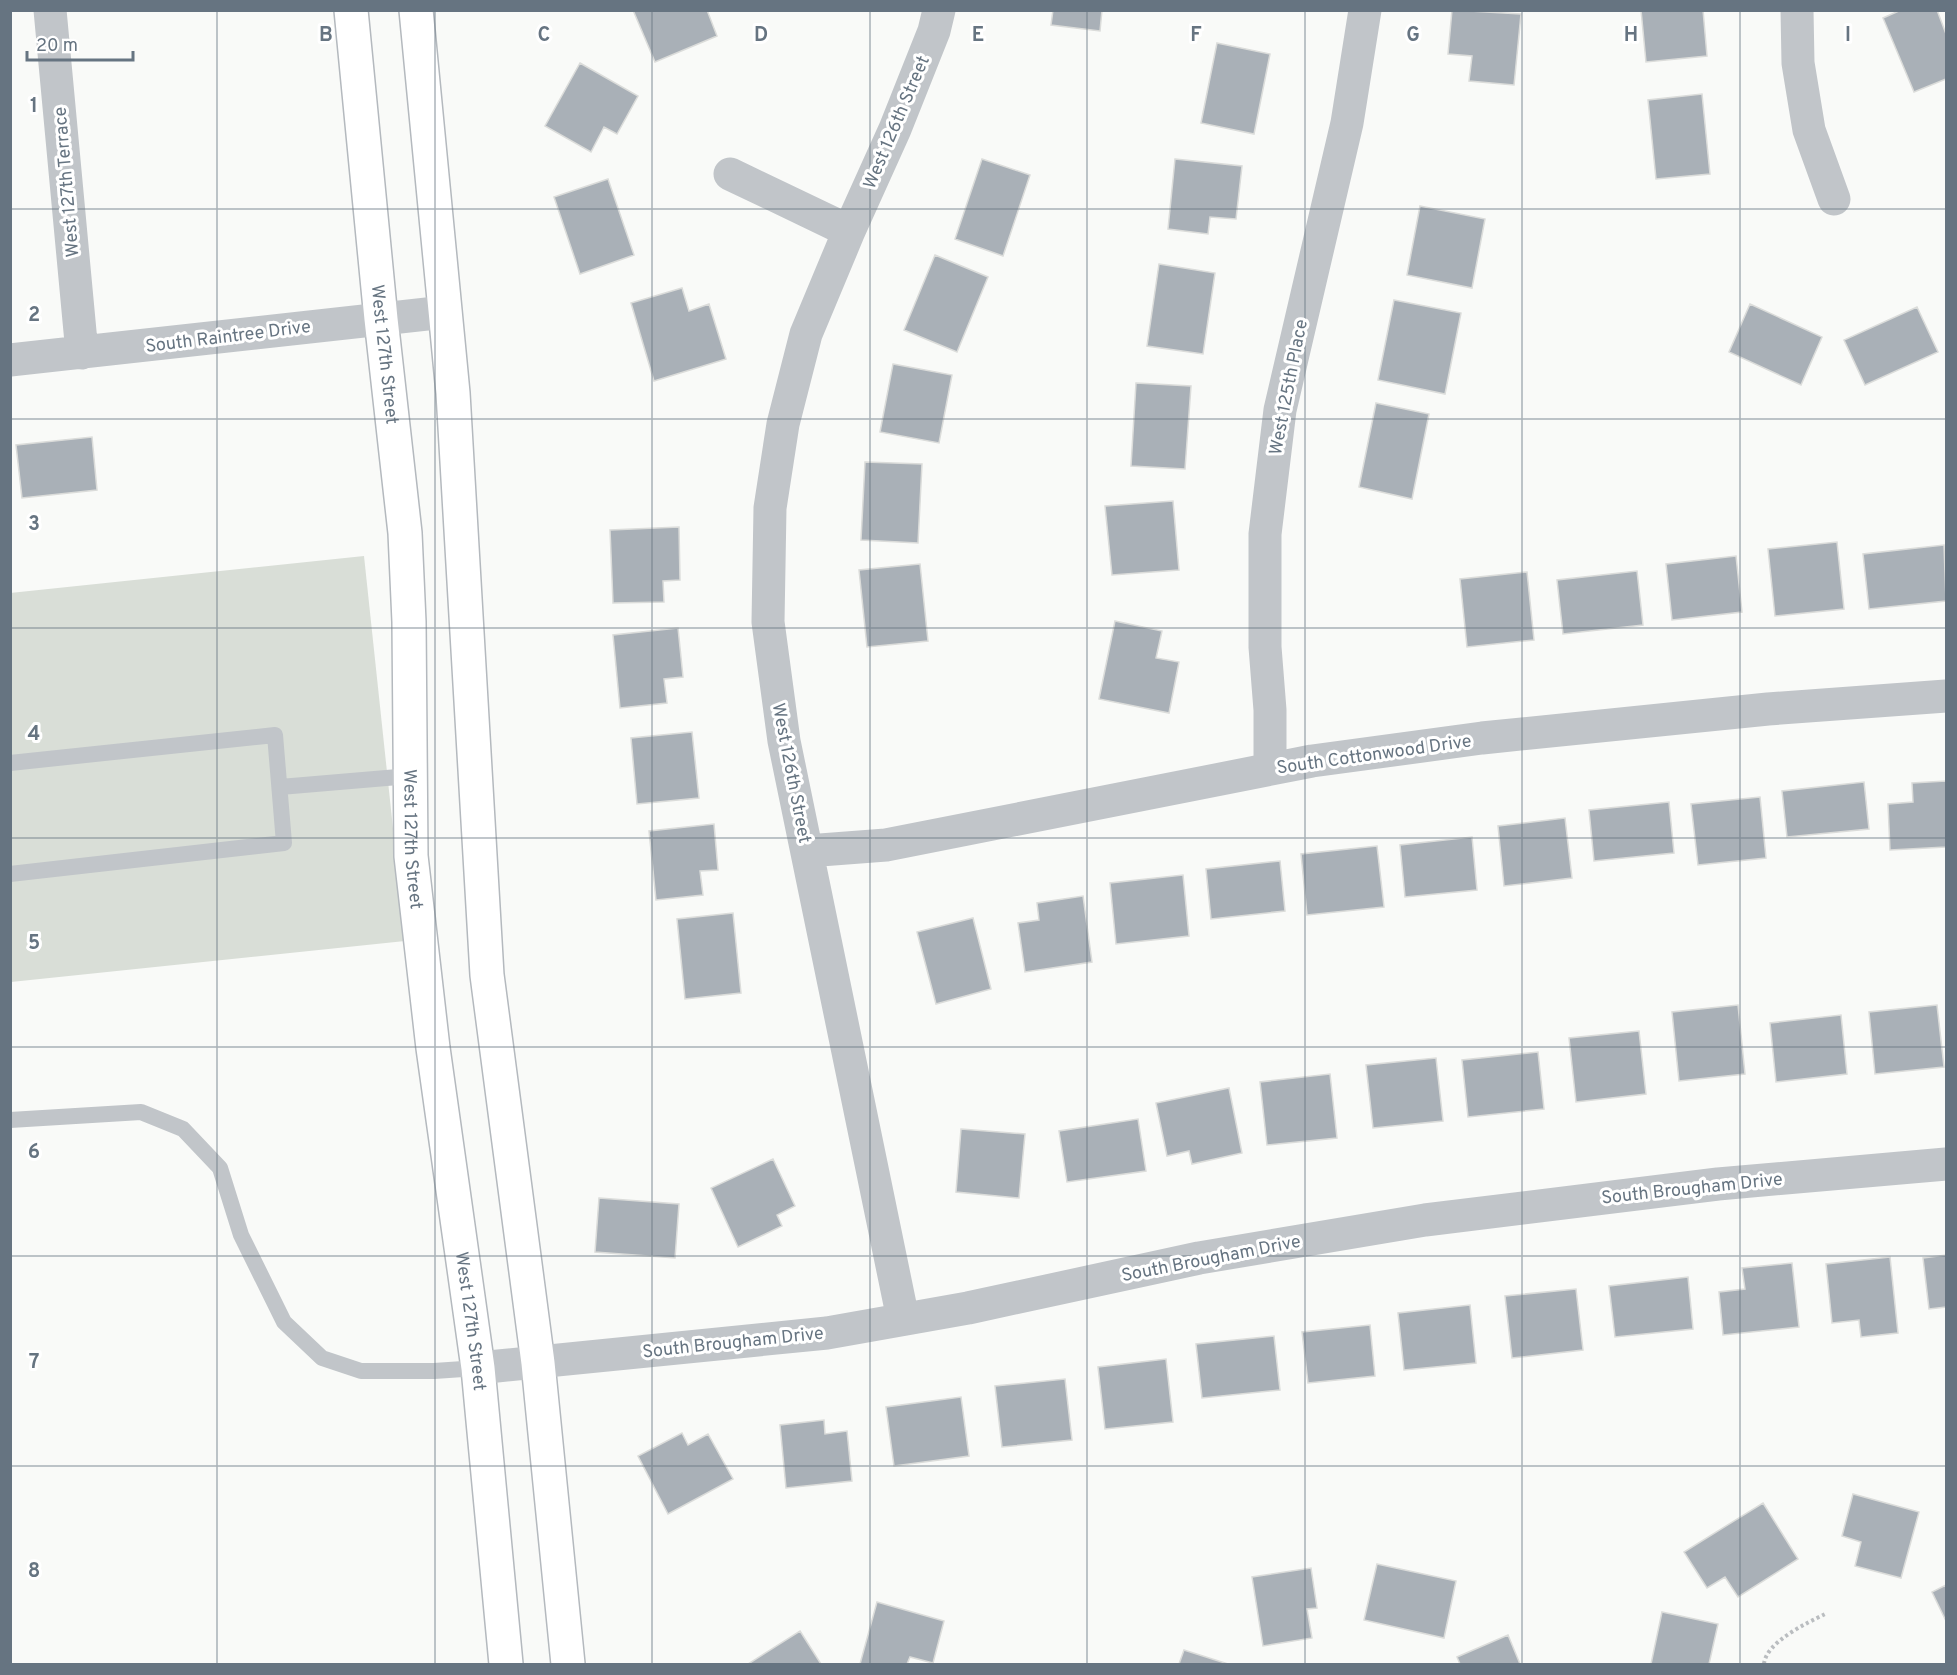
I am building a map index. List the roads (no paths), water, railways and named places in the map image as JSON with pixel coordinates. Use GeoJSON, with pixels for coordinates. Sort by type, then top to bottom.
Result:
{"type":"FeatureCollection","features":[{"type":"Feature","properties":{"kind":"main road","name":"West 127th Street"},"geometry":{"type":"LineString","coordinates":[[351,10],[381,319],[405,533],[409,622],[411,856],[433,1048],[478,1368],[506,1665]]}},
{"type":"Feature","properties":{"kind":"main road"},"geometry":{"type":"LineString","coordinates":[[416,10],[453,393],[487,975],[538,1363],[568,1665]]}},
{"type":"Feature","properties":{"kind":"street","name":"West 127th Terrace"},"geometry":{"type":"LineString","coordinates":[[50,10],[82,353]]}},
{"type":"Feature","properties":{"kind":"street","name":"West 126th Street"},"geometry":{"type":"LineString","coordinates":[[903,1318],[784,741],[768,622],[770,508],[783,424],[806,334],[895,129],[934,31],[939,10]]}},
{"type":"Feature","properties":{"kind":"street","name":"West 125th Place"},"geometry":{"type":"LineString","coordinates":[[1270,768],[1270,710],[1265,647],[1265,534],[1280,410],[1347,123],[1365,10]]}},
{"type":"Feature","properties":{"kind":"street"},"geometry":{"type":"LineString","coordinates":[[1797,10],[1798,63],[1809,130],[1834,199]]}},
{"type":"Feature","properties":{"kind":"street"},"geometry":{"type":"LineString","coordinates":[[730,174],[849,231]]}},
{"type":"Feature","properties":{"kind":"street","name":"South Raintree Drive"},"geometry":{"type":"LineString","coordinates":[[10,360],[445,312]]}},
{"type":"Feature","properties":{"kind":"street","name":"South Cottonwood Drive"},"geometry":{"type":"LineString","coordinates":[[807,851],[886,844],[1270,768],[1482,738],[1768,709],[1947,696]]}},
{"type":"Feature","properties":{"kind":"street","name":"South Brougham Drive"},"geometry":{"type":"LineString","coordinates":[[478,1368],[827,1332],[968,1308],[1199,1258],[1425,1220],[1718,1184],[1947,1164]]}},
{"type":"Feature","properties":{"kind":"lane"},"geometry":{"type":"LineString","coordinates":[[10,763],[275,735],[284,843],[10,874]]}},
{"type":"Feature","properties":{"kind":"lane"},"geometry":{"type":"LineString","coordinates":[[280,788],[410,776]]}},
{"type":"Feature","properties":{"kind":"lane"},"geometry":{"type":"LineString","coordinates":[[10,1120],[141,1112],[183,1129],[220,1168],[241,1235],[284,1322],[322,1358],[361,1371],[434,1371],[478,1368]]}}]}
